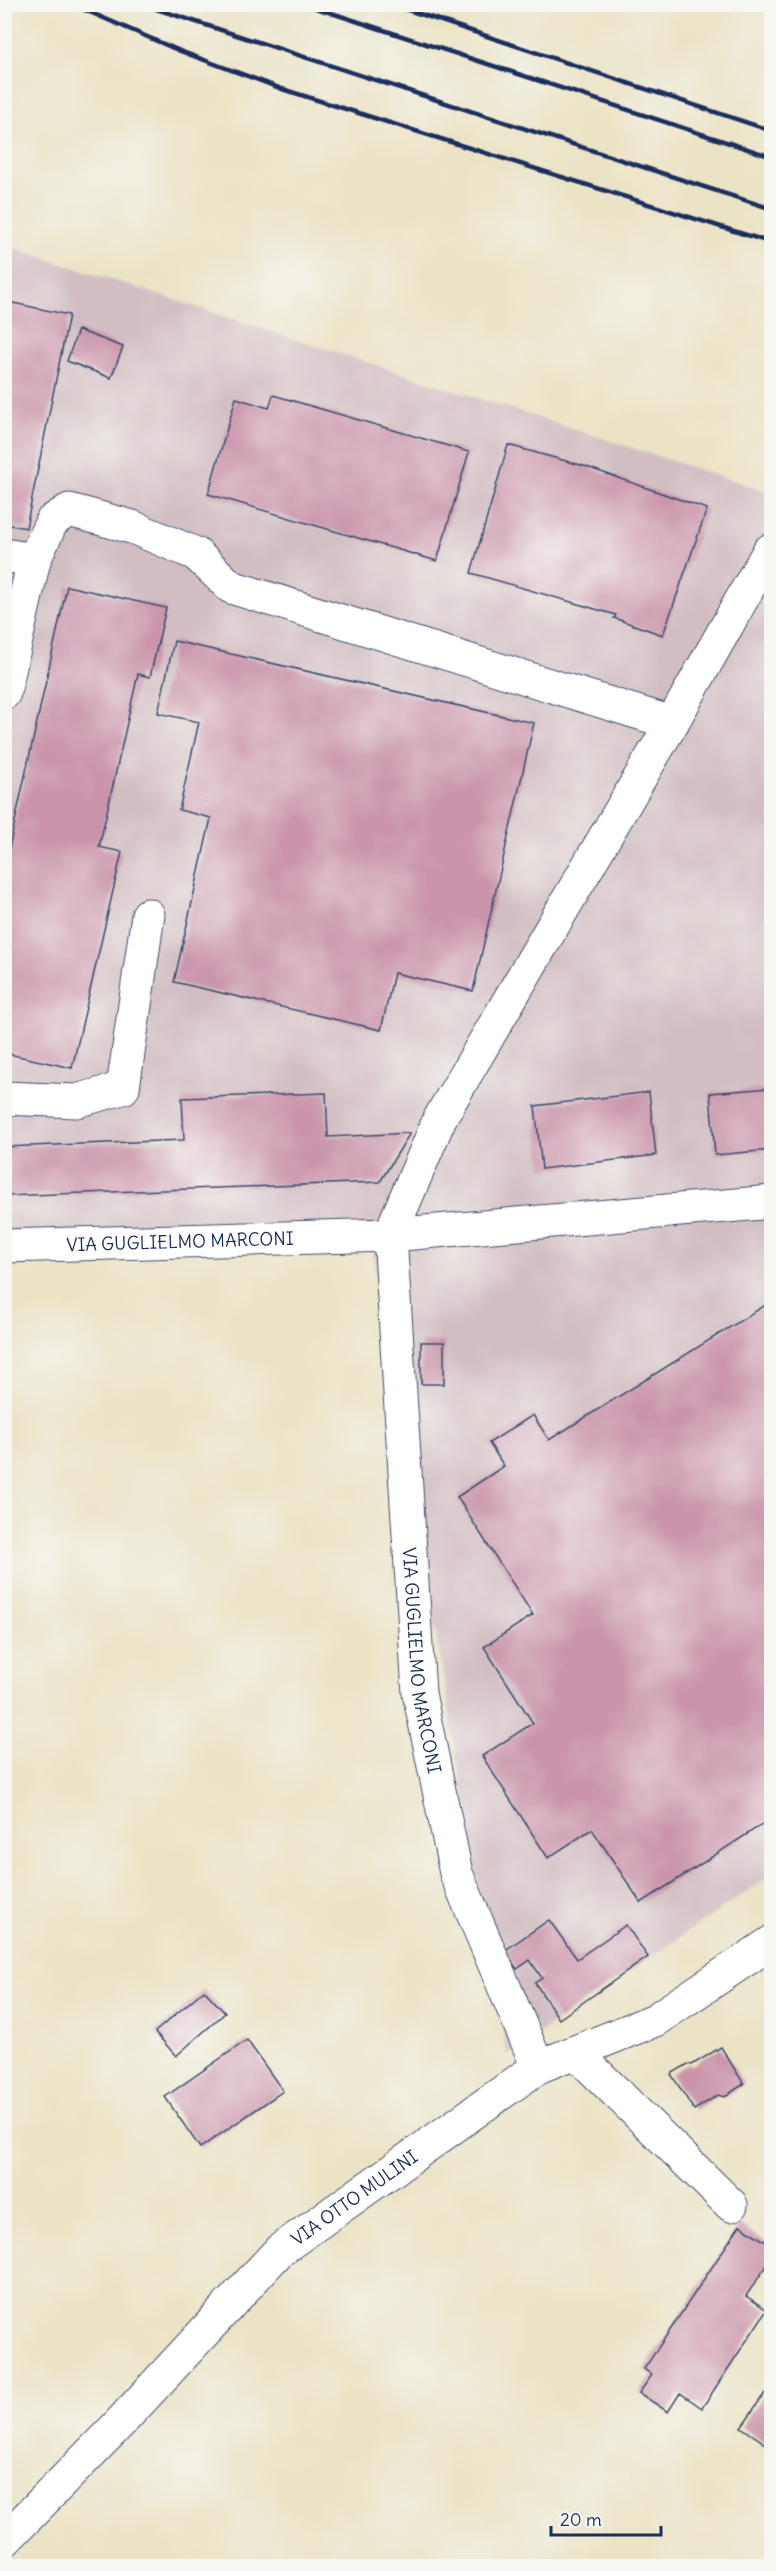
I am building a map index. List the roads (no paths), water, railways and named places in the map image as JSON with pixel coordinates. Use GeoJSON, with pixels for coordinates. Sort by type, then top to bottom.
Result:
{"type":"FeatureCollection","features":[{"type":"Feature","properties":{"kind":"street"},"geometry":{"type":"LineString","coordinates":[[4,693],[19,558],[51,521],[69,510],[132,527],[196,554],[231,587],[672,723]]}},
{"type":"Feature","properties":{"kind":"street"},"geometry":{"type":"LineString","coordinates":[[390,1234],[440,1118],[672,723],[769,551]]}},
{"type":"Feature","properties":{"kind":"street"},"geometry":{"type":"LineString","coordinates":[[4,1098],[76,1101],[123,1088],[148,915]]}},
{"type":"Feature","properties":{"kind":"street","name":"VIA GUGLIELMO MARCONI"},"geometry":{"type":"LineString","coordinates":[[4,1246],[390,1234],[771,1202]]}},
{"type":"Feature","properties":{"kind":"street","name":"VIA GUGLIELMO MARCONI"},"geometry":{"type":"LineString","coordinates":[[390,1234],[419,1694],[456,1873],[538,2067]]}},
{"type":"Feature","properties":{"kind":"street","name":"VIA OTTO MULINI"},"geometry":{"type":"LineString","coordinates":[[4,2541],[118,2425],[280,2250],[538,2067],[655,2020],[771,1942]]}},
{"type":"Feature","properties":{"kind":"street"},"geometry":{"type":"LineString","coordinates":[[574,2052],[731,2205]]}},
{"type":"Feature","properties":{"kind":"railway"},"geometry":{"type":"LineString","coordinates":[[71,4],[180,51],[282,89],[772,243]]}},
{"type":"Feature","properties":{"kind":"railway"},"geometry":{"type":"LineString","coordinates":[[141,4],[772,209]]}},
{"type":"Feature","properties":{"kind":"railway"},"geometry":{"type":"LineString","coordinates":[[304,4],[772,157]]}},
{"type":"Feature","properties":{"kind":"railway"},"geometry":{"type":"LineString","coordinates":[[390,4],[772,131]]}}]}
